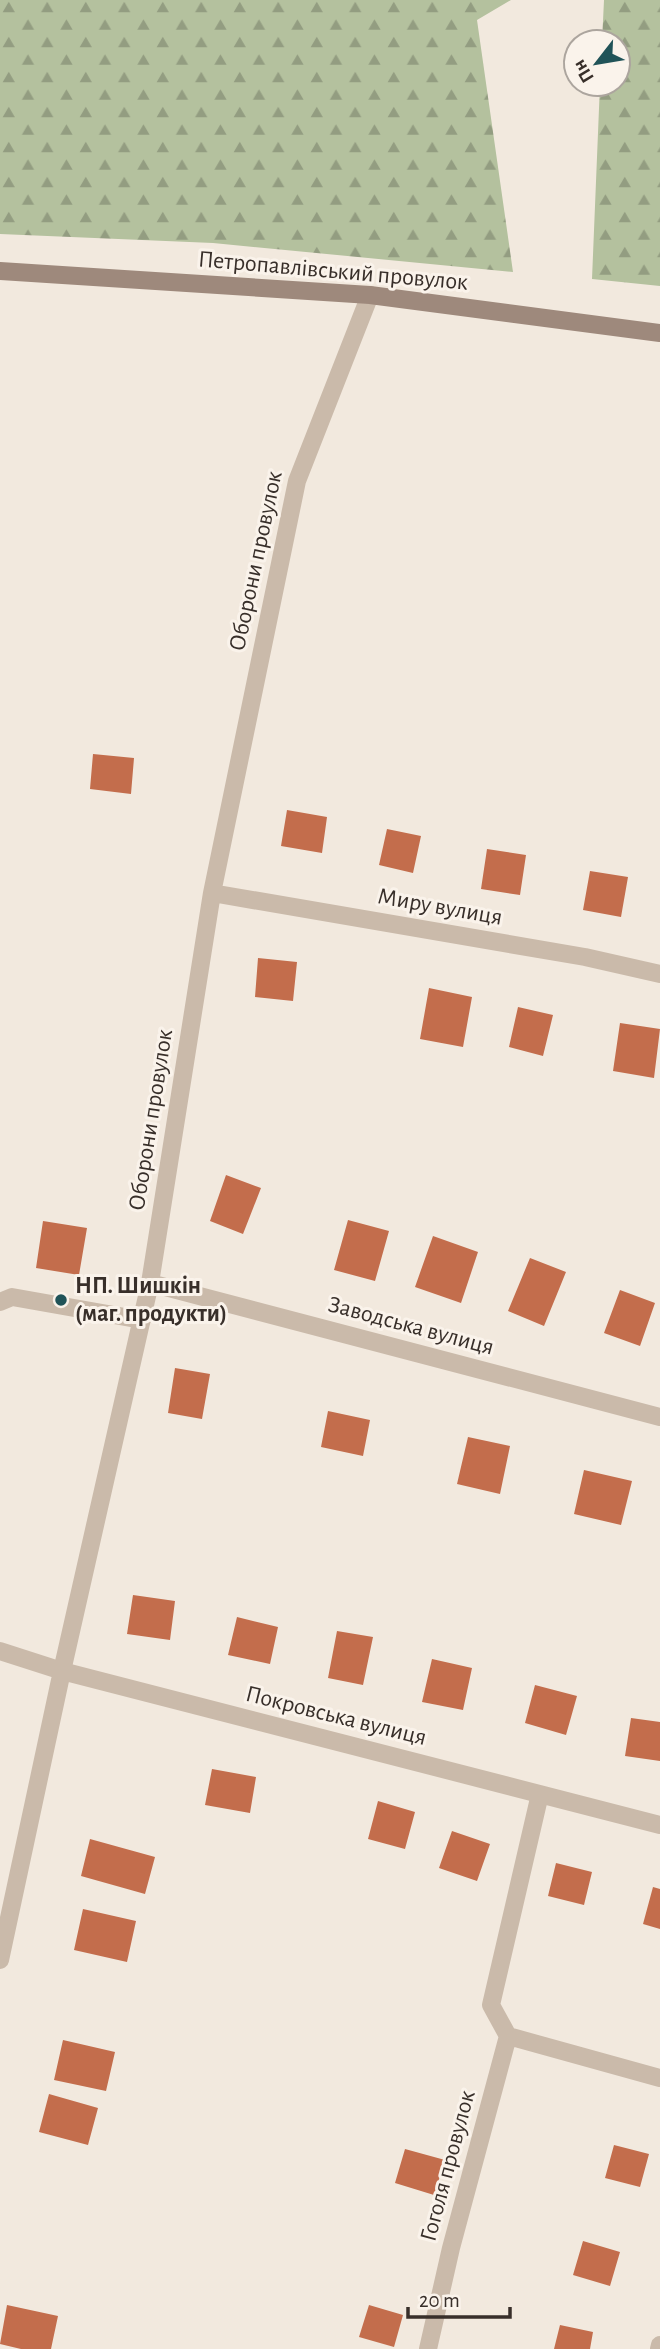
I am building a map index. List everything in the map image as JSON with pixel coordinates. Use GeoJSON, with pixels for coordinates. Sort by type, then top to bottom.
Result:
{"type":"FeatureCollection","features":[{"type":"Feature","properties":{"kind":"street","name":"Петропавлівський провулок"},"geometry":{"type":"LineString","coordinates":[[0,271],[370,295],[660,332]]}},
{"type":"Feature","properties":{"kind":"street","name":"Оборони провулок"},"geometry":{"type":"LineString","coordinates":[[0,1959],[150,1283],[212,893],[297,481],[370,295]]}},
{"type":"Feature","properties":{"kind":"street","name":"Миру вулиця"},"geometry":{"type":"LineString","coordinates":[[212,893],[585,957],[660,974]]}},
{"type":"Feature","properties":{"kind":"street","name":"Заводська вулиця"},"geometry":{"type":"LineString","coordinates":[[150,1283],[660,1417]]}},
{"type":"Feature","properties":{"kind":"street"},"geometry":{"type":"LineString","coordinates":[[0,1302],[12,1297],[142,1320]]}},
{"type":"Feature","properties":{"kind":"street","name":"Покровська вулиця"},"geometry":{"type":"LineString","coordinates":[[0,1651],[62,1671],[660,1825]]}},
{"type":"Feature","properties":{"kind":"street"},"geometry":{"type":"LineString","coordinates":[[540,1794],[492,2005],[508,2036],[660,2078]]}},
{"type":"Feature","properties":{"kind":"street","name":"Гоголя провулок"},"geometry":{"type":"LineString","coordinates":[[428,2349],[451,2248],[508,2036]]}},
{"type":"Feature","properties":{"kind":"green space"},"geometry":{"type":"Polygon","coordinates":[[[0,0],[511,0],[477,20],[513,272],[213,243],[0,234],[0,0]]]}},
{"type":"Feature","properties":{"kind":"green space"},"geometry":{"type":"Polygon","coordinates":[[[604,0],[660,0],[660,286],[592,279],[599,98],[632,98],[632,28],[603,28],[604,0]]]}},
{"type":"Feature","properties":{"kind":"building"},"geometry":{"type":"Polygon","coordinates":[[[93,754],[134,758],[131,794],[90,789],[93,754]]]}},
{"type":"Feature","properties":{"kind":"building"},"geometry":{"type":"Polygon","coordinates":[[[287,810],[327,817],[322,853],[281,846],[287,810]]]}},
{"type":"Feature","properties":{"kind":"building"},"geometry":{"type":"Polygon","coordinates":[[[387,829],[421,836],[413,873],[379,865],[387,829]]]}},
{"type":"Feature","properties":{"kind":"building"},"geometry":{"type":"Polygon","coordinates":[[[487,849],[526,855],[520,895],[481,889],[487,849]]]}},
{"type":"Feature","properties":{"kind":"building"},"geometry":{"type":"Polygon","coordinates":[[[590,871],[628,877],[621,917],[583,910],[590,871]]]}},
{"type":"Feature","properties":{"kind":"building"},"geometry":{"type":"Polygon","coordinates":[[[258,958],[297,962],[293,1001],[255,997],[258,958]]]}},
{"type":"Feature","properties":{"kind":"building"},"geometry":{"type":"Polygon","coordinates":[[[429,988],[472,997],[463,1047],[420,1039],[429,988]]]}},
{"type":"Feature","properties":{"kind":"building"},"geometry":{"type":"Polygon","coordinates":[[[518,1007],[553,1015],[543,1056],[509,1047],[518,1007]]]}},
{"type":"Feature","properties":{"kind":"building"},"geometry":{"type":"Polygon","coordinates":[[[620,1023],[660,1029],[654,1078],[613,1071],[620,1023]]]}},
{"type":"Feature","properties":{"kind":"building"},"geometry":{"type":"Polygon","coordinates":[[[226,1175],[261,1188],[243,1234],[210,1221],[226,1175]]]}},
{"type":"Feature","properties":{"kind":"building"},"geometry":{"type":"Polygon","coordinates":[[[348,1220],[389,1231],[375,1281],[334,1270],[348,1220]]]}},
{"type":"Feature","properties":{"kind":"building"},"geometry":{"type":"Polygon","coordinates":[[[43,1221],[87,1228],[79,1275],[36,1268],[43,1221]]]}},
{"type":"Feature","properties":{"kind":"building"},"geometry":{"type":"Polygon","coordinates":[[[433,1236],[478,1252],[461,1303],[415,1287],[433,1236]]]}},
{"type":"Feature","properties":{"kind":"building"},"geometry":{"type":"Polygon","coordinates":[[[530,1258],[566,1272],[544,1326],[508,1311],[530,1258]]]}},
{"type":"Feature","properties":{"kind":"building"},"geometry":{"type":"Polygon","coordinates":[[[620,1290],[655,1303],[640,1346],[604,1333],[620,1290]]]}},
{"type":"Feature","properties":{"kind":"building"},"geometry":{"type":"Polygon","coordinates":[[[175,1368],[210,1374],[202,1419],[168,1413],[175,1368]]]}},
{"type":"Feature","properties":{"kind":"building"},"geometry":{"type":"Polygon","coordinates":[[[328,1411],[370,1420],[363,1456],[321,1447],[328,1411]]]}},
{"type":"Feature","properties":{"kind":"building"},"geometry":{"type":"Polygon","coordinates":[[[468,1437],[510,1446],[500,1494],[457,1484],[468,1437]]]}},
{"type":"Feature","properties":{"kind":"building"},"geometry":{"type":"Polygon","coordinates":[[[584,1470],[632,1481],[621,1525],[574,1514],[584,1470]]]}},
{"type":"Feature","properties":{"kind":"building"},"geometry":{"type":"Polygon","coordinates":[[[133,1595],[175,1601],[170,1640],[127,1634],[133,1595]]]}},
{"type":"Feature","properties":{"kind":"building"},"geometry":{"type":"Polygon","coordinates":[[[237,1617],[278,1627],[270,1664],[228,1655],[237,1617]]]}},
{"type":"Feature","properties":{"kind":"building"},"geometry":{"type":"Polygon","coordinates":[[[337,1631],[373,1637],[363,1685],[328,1678],[337,1631]]]}},
{"type":"Feature","properties":{"kind":"building"},"geometry":{"type":"Polygon","coordinates":[[[432,1659],[472,1668],[463,1710],[422,1702],[432,1659]]]}},
{"type":"Feature","properties":{"kind":"building"},"geometry":{"type":"Polygon","coordinates":[[[535,1685],[577,1696],[566,1735],[525,1723],[535,1685]]]}},
{"type":"Feature","properties":{"kind":"building"},"geometry":{"type":"Polygon","coordinates":[[[631,1718],[660,1722],[660,1761],[625,1756],[631,1718]]]}},
{"type":"Feature","properties":{"kind":"building"},"geometry":{"type":"Polygon","coordinates":[[[212,1769],[256,1777],[250,1813],[205,1805],[212,1769]]]}},
{"type":"Feature","properties":{"kind":"building"},"geometry":{"type":"Polygon","coordinates":[[[378,1801],[415,1812],[405,1849],[368,1839],[378,1801]]]}},
{"type":"Feature","properties":{"kind":"building"},"geometry":{"type":"Polygon","coordinates":[[[452,1831],[490,1844],[477,1881],[439,1868],[452,1831]]]}},
{"type":"Feature","properties":{"kind":"building"},"geometry":{"type":"Polygon","coordinates":[[[90,1839],[155,1857],[145,1894],[81,1876],[90,1839]]]}},
{"type":"Feature","properties":{"kind":"building"},"geometry":{"type":"Polygon","coordinates":[[[556,1863],[592,1872],[584,1905],[548,1896],[556,1863]]]}},
{"type":"Feature","properties":{"kind":"building"},"geometry":{"type":"Polygon","coordinates":[[[653,1887],[660,1889],[660,1929],[643,1924],[653,1887]]]}},
{"type":"Feature","properties":{"kind":"building"},"geometry":{"type":"Polygon","coordinates":[[[83,1909],[136,1921],[127,1962],[74,1950],[83,1909]]]}},
{"type":"Feature","properties":{"kind":"building"},"geometry":{"type":"Polygon","coordinates":[[[63,2040],[115,2052],[106,2091],[54,2080],[63,2040]]]}},
{"type":"Feature","properties":{"kind":"building"},"geometry":{"type":"Polygon","coordinates":[[[49,2094],[98,2108],[88,2145],[39,2132],[49,2094]]]}},
{"type":"Feature","properties":{"kind":"building"},"geometry":{"type":"Polygon","coordinates":[[[614,2145],[649,2154],[640,2187],[605,2178],[614,2145]]]}},
{"type":"Feature","properties":{"kind":"building"},"geometry":{"type":"Polygon","coordinates":[[[405,2149],[445,2160],[434,2195],[395,2183],[405,2149]]]}},
{"type":"Feature","properties":{"kind":"building"},"geometry":{"type":"Polygon","coordinates":[[[583,2241],[620,2252],[610,2286],[573,2275],[583,2241]]]}},
{"type":"Feature","properties":{"kind":"building"},"geometry":{"type":"Polygon","coordinates":[[[7,2305],[58,2316],[51,2349],[21,2349],[0,2344],[7,2305]]]}},
{"type":"Feature","properties":{"kind":"building"},"geometry":{"type":"Polygon","coordinates":[[[369,2305],[403,2315],[394,2347],[359,2337],[369,2305]]]}},
{"type":"Feature","properties":{"kind":"building"},"geometry":{"type":"Polygon","coordinates":[[[560,2325],[593,2332],[590,2349],[554,2349],[560,2325]]]}},
{"type":"Feature","properties":{"kind":"place","name":"НП. Шишкін (маг. продукти)"},"geometry":{"type":"Point","coordinates":[61,1300]}}]}
